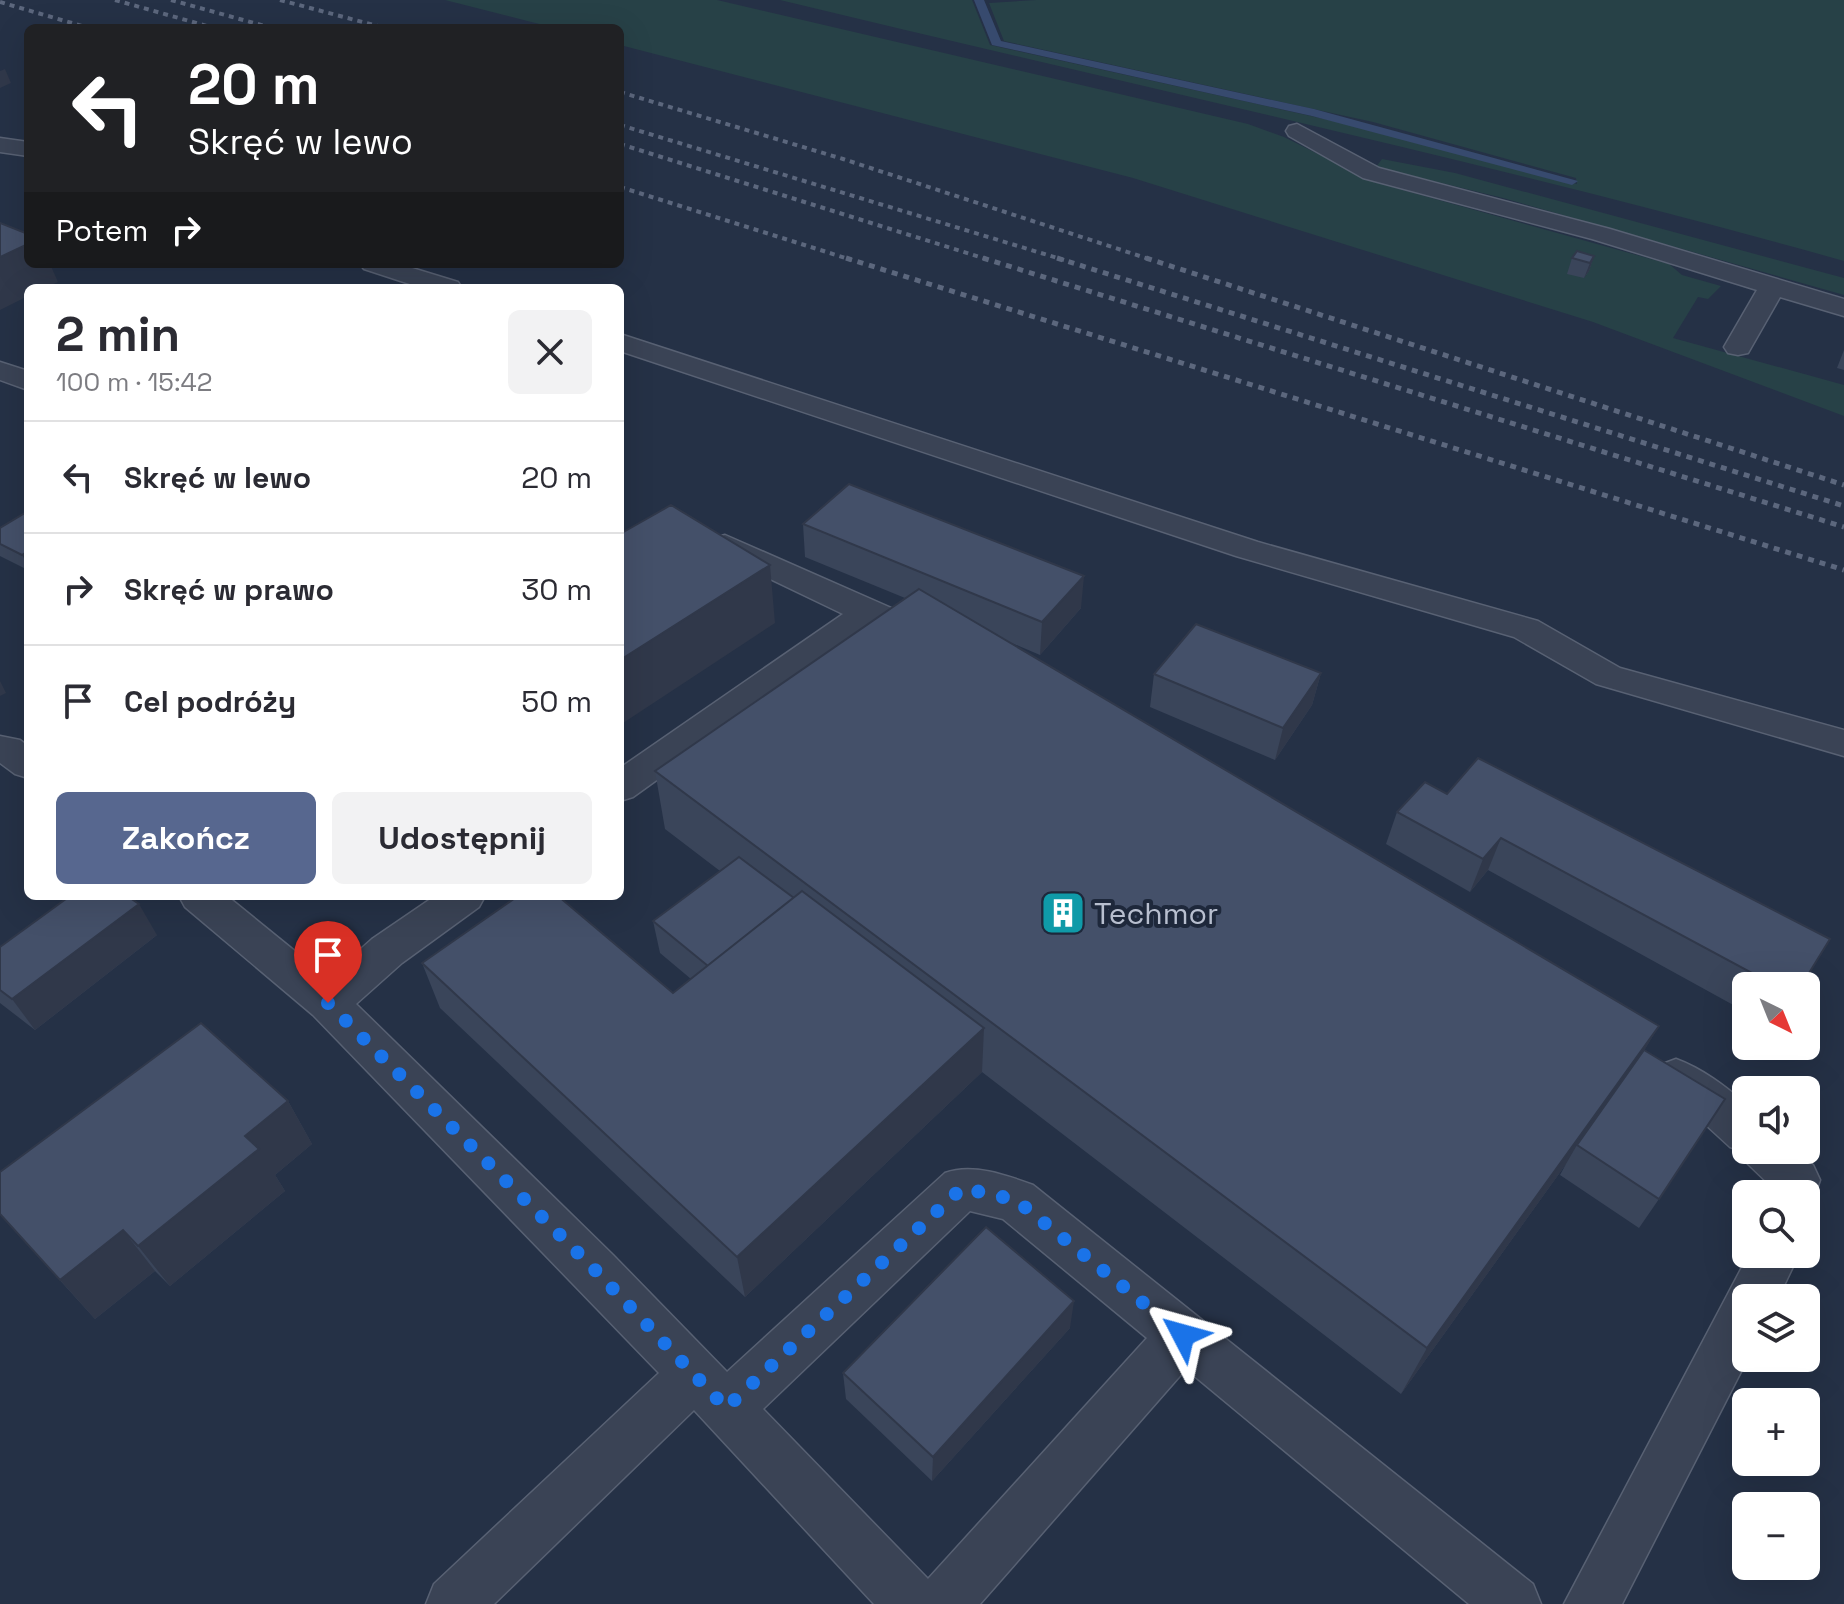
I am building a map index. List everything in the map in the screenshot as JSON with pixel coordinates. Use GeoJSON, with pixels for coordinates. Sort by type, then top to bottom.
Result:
{"type":"FeatureCollection","features":[{"type":"Feature","properties":{"kind":"lane"},"geometry":{"type":"LineString","coordinates":[[1297,131],[1371,173],[1601,234],[1844,308]]}},
{"type":"Feature","properties":{"kind":"lane"},"geometry":{"type":"LineString","coordinates":[[0,145],[24,148]]}},
{"type":"Feature","properties":{"kind":"lane"},"geometry":{"type":"LineString","coordinates":[[386,268],[436,284]]}},
{"type":"Feature","properties":{"kind":"lane"},"geometry":{"type":"LineString","coordinates":[[1738,347],[1772,287]]}},
{"type":"Feature","properties":{"kind":"lane"},"geometry":{"type":"LineString","coordinates":[[624,343],[1247,549],[1526,629],[1608,676],[1844,743]]}},
{"type":"Feature","properties":{"kind":"lane"},"geometry":{"type":"LineString","coordinates":[[0,370],[24,379]]}},
{"type":"Feature","properties":{"kind":"lane"},"geometry":{"type":"LineString","coordinates":[[687,532],[701,533],[868,612],[960,651]]}},
{"type":"Feature","properties":{"kind":"lane"},"geometry":{"type":"LineString","coordinates":[[624,784],[868,612]]}},
{"type":"Feature","properties":{"kind":"lane"},"geometry":{"type":"LineString","coordinates":[[0,749],[7,749],[24,762]]}},
{"type":"Feature","properties":{"kind":"lane"},"geometry":{"type":"LineString","coordinates":[[204,900],[328,1003],[596,1271],[913,1604]]}},
{"type":"Feature","properties":{"kind":"lane"},"geometry":{"type":"LineString","coordinates":[[328,1003],[387,951],[459,900]]}},
{"type":"Feature","properties":{"kind":"lane"},"geometry":{"type":"LineString","coordinates":[[1643,1058],[1710,1100],[1732,1120]]}},
{"type":"Feature","properties":{"kind":"lane"},"geometry":{"type":"LineString","coordinates":[[1779,1164],[1797,1180]]}},
{"type":"Feature","properties":{"kind":"lane"},"geometry":{"type":"LineString","coordinates":[[454,1604],[710,1391],[962,1188],[1016,1200],[1513,1604]]}},
{"type":"Feature","properties":{"kind":"lane"},"geometry":{"type":"LineString","coordinates":[[943,1604],[1183,1335]]}},
{"type":"Feature","properties":{"kind":"lane"},"geometry":{"type":"LineString","coordinates":[[1592,1604],[1732,1337]]}},
{"type":"Feature","properties":{"kind":"green space"},"geometry":{"type":"Polygon","coordinates":[[[445,0],[717,0],[1248,124],[1284,137],[1374,182],[1669,264],[1682,275],[1721,286],[1708,299],[1698,297],[1673,338],[1844,385],[1844,416],[1593,322],[1133,178],[624,46],[624,24],[539,24],[445,0]]]}},
{"type":"Feature","properties":{"kind":"green space"},"geometry":{"type":"Polygon","coordinates":[[[780,0],[972,0],[990,45],[1406,137],[1577,184],[1576,178],[1373,122],[1004,41],[989,3],[1036,0],[1844,0],[1844,261],[1446,158],[780,0]]]}},
{"type":"Feature","properties":{"kind":"green space"},"geometry":{"type":"Polygon","coordinates":[[[1382,159],[1455,173],[1844,278],[1844,295],[1503,198],[1376,167],[1382,159]]]}},
{"type":"Feature","properties":{"kind":"building"},"geometry":{"type":"Polygon","coordinates":[[[0,223],[24,232],[24,246],[0,257],[0,223]]]}},
{"type":"Feature","properties":{"kind":"building"},"geometry":{"type":"Polygon","coordinates":[[[1577,251],[1594,256],[1590,263],[1572,258],[1577,251]]]}},
{"type":"Feature","properties":{"kind":"building"},"geometry":{"type":"Polygon","coordinates":[[[849,484],[1084,576],[1042,622],[803,524],[849,484]]]}},
{"type":"Feature","properties":{"kind":"building"},"geometry":{"type":"Polygon","coordinates":[[[671,505],[770,565],[624,657],[624,532],[671,505]]]}},
{"type":"Feature","properties":{"kind":"building"},"geometry":{"type":"Polygon","coordinates":[[[24,514],[24,554],[0,544],[0,528],[24,514]]]}},
{"type":"Feature","properties":{"kind":"building"},"geometry":{"type":"Polygon","coordinates":[[[919,589],[1659,1026],[1427,1348],[655,771],[919,589]]]}},
{"type":"Feature","properties":{"kind":"building"},"geometry":{"type":"Polygon","coordinates":[[[1196,624],[1321,673],[1283,728],[1154,674],[1196,624]]]}},
{"type":"Feature","properties":{"kind":"building"},"geometry":{"type":"Polygon","coordinates":[[[1478,758],[1830,939],[1810,972],[1750,972],[1501,838],[1483,859],[1397,812],[1425,782],[1447,794],[1478,758]]]}},
{"type":"Feature","properties":{"kind":"building"},"geometry":{"type":"Polygon","coordinates":[[[739,857],[794,898],[708,966],[653,921],[739,857]]]}},
{"type":"Feature","properties":{"kind":"building"},"geometry":{"type":"Polygon","coordinates":[[[802,891],[984,1028],[737,1257],[422,963],[512,900],[563,900],[673,993],[802,891]]]}},
{"type":"Feature","properties":{"kind":"building"},"geometry":{"type":"Polygon","coordinates":[[[65,900],[133,900],[139,904],[12,999],[0,990],[0,947],[65,900]]]}},
{"type":"Feature","properties":{"kind":"building"},"geometry":{"type":"Polygon","coordinates":[[[201,1023],[288,1101],[245,1136],[259,1149],[138,1246],[123,1230],[60,1280],[0,1214],[0,1172],[201,1023]]]}},
{"type":"Feature","properties":{"kind":"building"},"geometry":{"type":"Polygon","coordinates":[[[1644,1050],[1725,1099],[1659,1199],[1577,1145],[1644,1050]]]}},
{"type":"Feature","properties":{"kind":"building"},"geometry":{"type":"Polygon","coordinates":[[[986,1227],[1074,1301],[933,1457],[843,1373],[986,1227]]]}},
{"type":"Feature","properties":{"kind":"waterway"},"geometry":{"type":"LineString","coordinates":[[979,0],[996,43],[1314,113],[1572,181]]}},
{"type":"Feature","properties":{"kind":"railway"},"geometry":{"type":"LineString","coordinates":[[115,0],[200,24]]}},
{"type":"Feature","properties":{"kind":"railway"},"geometry":{"type":"LineString","coordinates":[[171,0],[258,24]]}},
{"type":"Feature","properties":{"kind":"railway"},"geometry":{"type":"LineString","coordinates":[[280,0],[370,24]]}},
{"type":"Feature","properties":{"kind":"railway"},"geometry":{"type":"LineString","coordinates":[[0,2],[75,24]]}},
{"type":"Feature","properties":{"kind":"railway"},"geometry":{"type":"LineString","coordinates":[[624,93],[843,159],[1152,260]]}},
{"type":"Feature","properties":{"kind":"railway"},"geometry":{"type":"LineString","coordinates":[[624,126],[1064,260]]}},
{"type":"Feature","properties":{"kind":"railway"},"geometry":{"type":"LineString","coordinates":[[624,145],[989,260]]}},
{"type":"Feature","properties":{"kind":"railway"},"geometry":{"type":"LineString","coordinates":[[624,188],[852,260]]}},
{"type":"Feature","properties":{"kind":"railway"},"geometry":{"type":"LineString","coordinates":[[846,258],[1844,570]]}},
{"type":"Feature","properties":{"kind":"railway"},"geometry":{"type":"LineString","coordinates":[[983,258],[1844,527]]}},
{"type":"Feature","properties":{"kind":"railway"},"geometry":{"type":"LineString","coordinates":[[1057,258],[1844,506]]}},
{"type":"Feature","properties":{"kind":"railway"},"geometry":{"type":"LineString","coordinates":[[1146,258],[1844,485]]}},
{"type":"Feature","properties":{"kind":"place","name":"Techmor"},"geometry":{"type":"Point","coordinates":[1063,913]}},
{"type":"Feature","properties":{"kind":"route"},"geometry":{"type":"LineString","coordinates":[[328,1003],[596,1271],[726,1408],[962,1188],[1016,1200],[1183,1335]]}}]}
